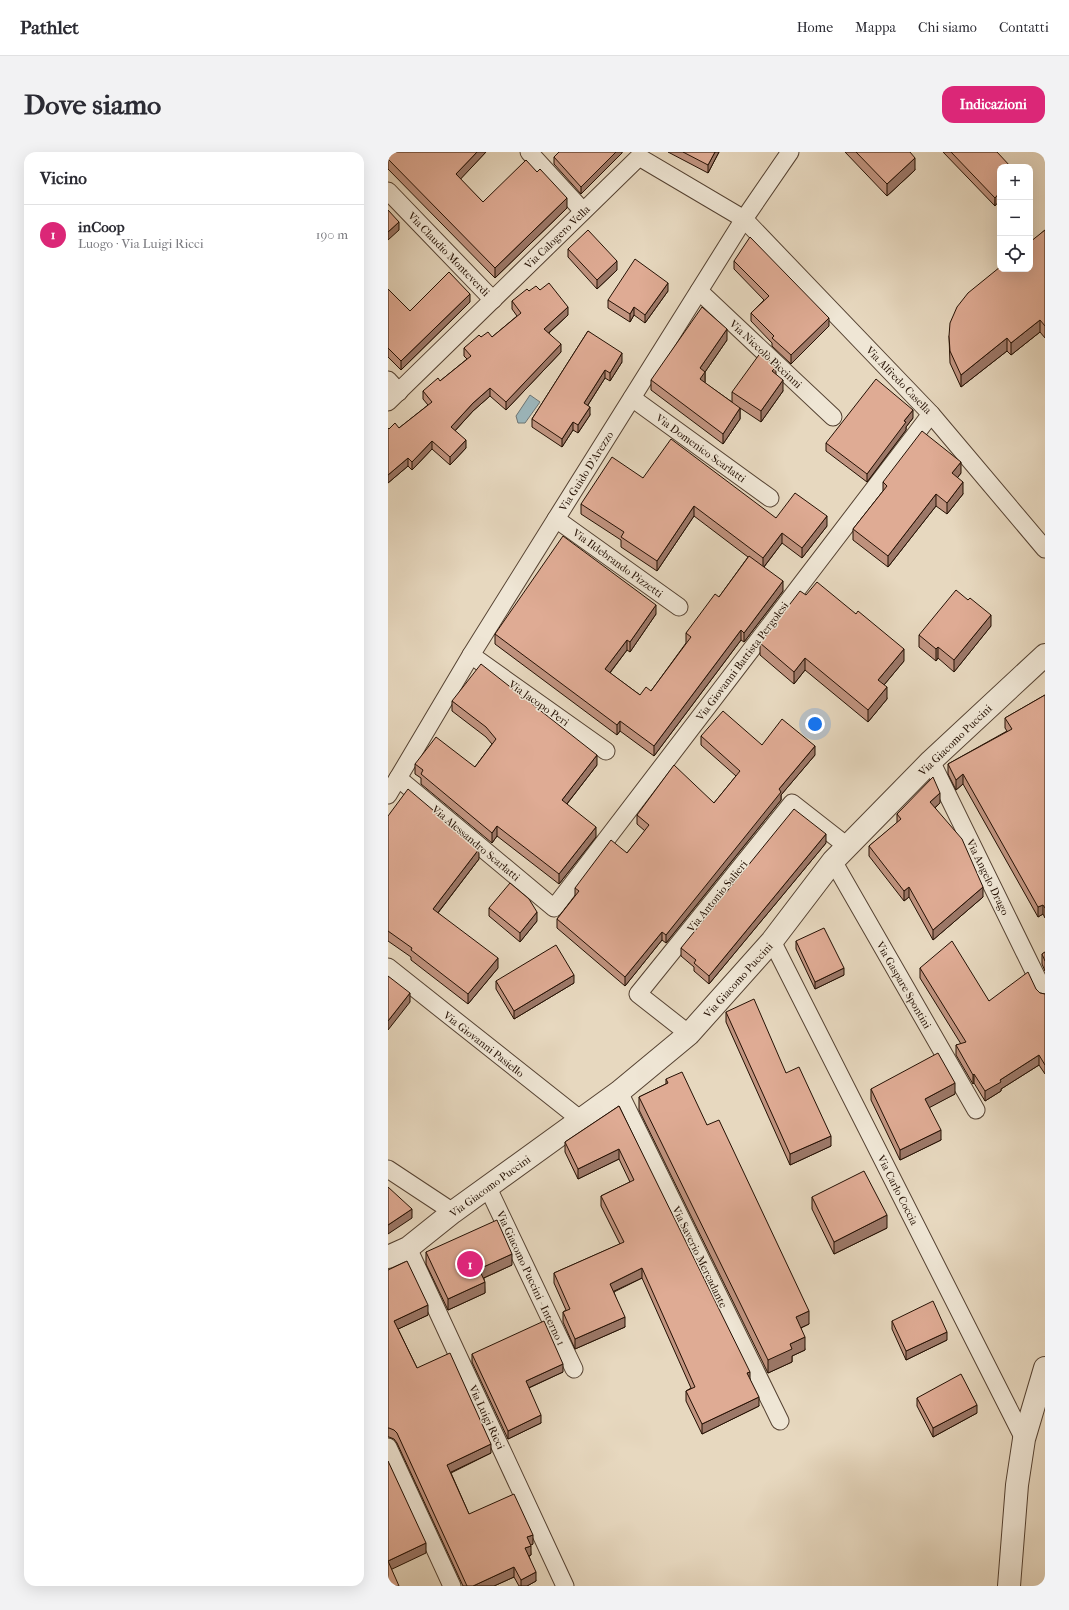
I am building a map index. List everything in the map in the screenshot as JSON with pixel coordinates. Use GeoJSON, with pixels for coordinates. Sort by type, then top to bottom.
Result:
{"type":"FeatureCollection","features":[{"type":"Feature","properties":{"kind":"street"},"geometry":{"type":"LineString","coordinates":[[529,152],[583,211]]}},
{"type":"Feature","properties":{"kind":"street","name":"Via Guido D'Arezzo"},"geometry":{"type":"LineString","coordinates":[[388,795],[471,655],[556,519],[744,219],[790,152]]}},
{"type":"Feature","properties":{"kind":"street","name":"Via Calogero Vella"},"geometry":{"type":"LineString","coordinates":[[392,391],[493,300],[639,157],[744,219]]}},
{"type":"Feature","properties":{"kind":"street","name":"Via Claudio Monteverdi"},"geometry":{"type":"LineString","coordinates":[[388,191],[493,300]]}},
{"type":"Feature","properties":{"kind":"street","name":"Via Alfredo Casella"},"geometry":{"type":"LineString","coordinates":[[744,219],[931,414],[1045,549]]}},
{"type":"Feature","properties":{"kind":"street","name":"Via Niccolò Piccinni"},"geometry":{"type":"LineString","coordinates":[[699,291],[833,417]]}},
{"type":"Feature","properties":{"kind":"street","name":"Via Domenico Scarlatti"},"geometry":{"type":"LineString","coordinates":[[632,398],[770,498]]}},
{"type":"Feature","properties":{"kind":"street","name":"Via Giovanni Battista Pergolesi"},"geometry":{"type":"LineString","coordinates":[[554,908],[931,414]]}},
{"type":"Feature","properties":{"kind":"street","name":"Via Ildebrando Pizzetti"},"geometry":{"type":"LineString","coordinates":[[556,519],[679,607]]}},
{"type":"Feature","properties":{"kind":"street","name":"Via Jacopo Peri"},"geometry":{"type":"LineString","coordinates":[[471,655],[606,751]]}},
{"type":"Feature","properties":{"kind":"street","name":"Via Giacomo Puccini"},"geometry":{"type":"LineString","coordinates":[[388,1257],[408,1248],[453,1212],[619,1092],[689,1034],[772,941],[840,854],[931,761],[1044,657]]}},
{"type":"Feature","properties":{"kind":"street","name":"Via Angelo Drago"},"geometry":{"type":"LineString","coordinates":[[931,761],[1045,994]]}},
{"type":"Feature","properties":{"kind":"street","name":"Via Alessandro Scarlatti"},"geometry":{"type":"LineString","coordinates":[[398,778],[554,908]]}},
{"type":"Feature","properties":{"kind":"street","name":"Via Antonio Salieri"},"geometry":{"type":"LineString","coordinates":[[689,1034],[638,994],[792,803],[840,854]]}},
{"type":"Feature","properties":{"kind":"street","name":"Via Gaspare Spontini"},"geometry":{"type":"LineString","coordinates":[[840,854],[976,1110]]}},
{"type":"Feature","properties":{"kind":"street","name":"Via Carlo Coccia"},"geometry":{"type":"LineString","coordinates":[[772,941],[1024,1439]]}},
{"type":"Feature","properties":{"kind":"street","name":"Via Giovanni Pasiello"},"geometry":{"type":"LineString","coordinates":[[388,967],[581,1120]]}},
{"type":"Feature","properties":{"kind":"street","name":"Via Saverio Mercadante"},"geometry":{"type":"LineString","coordinates":[[619,1092],[780,1422]]}},
{"type":"Feature","properties":{"kind":"street"},"geometry":{"type":"LineString","coordinates":[[388,1169],[453,1212]]}},
{"type":"Feature","properties":{"kind":"street","name":"Via Giacomo Puccini - Interno 1"},"geometry":{"type":"LineString","coordinates":[[488,1188],[574,1369]]}},
{"type":"Feature","properties":{"kind":"street","name":"Via Luigi Ricci"},"geometry":{"type":"LineString","coordinates":[[408,1248],[565,1586]]}},
{"type":"Feature","properties":{"kind":"street"},"geometry":{"type":"LineString","coordinates":[[1009,1586],[1017,1485],[1024,1439],[1045,1368]]}},
{"type":"Feature","properties":{"kind":"street"},"geometry":{"type":"LineString","coordinates":[[388,1447],[452,1586]]}},
{"type":"Feature","properties":{"kind":"water"},"geometry":{"type":"Polygon","coordinates":[[[530,395],[540,402],[525,423],[518,423],[516,416],[530,395]]]}},
{"type":"Feature","properties":{"kind":"building"},"geometry":{"type":"Polygon","coordinates":[[[388,152],[477,152],[456,174],[483,202],[526,160],[537,172],[540,169],[567,198],[495,268],[388,159],[388,152]]]}},
{"type":"Feature","properties":{"kind":"building"},"geometry":{"type":"Polygon","coordinates":[[[559,152],[616,152],[581,187],[554,157],[559,152]]]}},
{"type":"Feature","properties":{"kind":"building"},"geometry":{"type":"Polygon","coordinates":[[[683,152],[715,152],[708,165],[683,152]]]}},
{"type":"Feature","properties":{"kind":"building"},"geometry":{"type":"Polygon","coordinates":[[[856,152],[910,152],[915,158],[887,184],[856,152]]]}},
{"type":"Feature","properties":{"kind":"building"},"geometry":{"type":"Polygon","coordinates":[[[951,152],[997,152],[1008,164],[997,164],[997,196],[995,198],[951,152]]]}},
{"type":"Feature","properties":{"kind":"building"},"geometry":{"type":"Polygon","coordinates":[[[388,210],[399,222],[388,232],[388,210]]]}},
{"type":"Feature","properties":{"kind":"building"},"geometry":{"type":"Polygon","coordinates":[[[588,230],[617,261],[597,280],[568,249],[588,230]]]}},
{"type":"Feature","properties":{"kind":"building"},"geometry":{"type":"Polygon","coordinates":[[[1045,230],[1045,326],[1040,320],[1011,343],[1007,338],[961,375],[950,351],[949,336],[950,323],[957,307],[968,293],[997,269],[997,272],[1033,272],[1033,240],[1045,230]]]}},
{"type":"Feature","properties":{"kind":"building"},"geometry":{"type":"Polygon","coordinates":[[[750,237],[829,318],[791,355],[772,338],[774,336],[751,313],[769,296],[734,261],[750,237]]]}},
{"type":"Feature","properties":{"kind":"building"},"geometry":{"type":"Polygon","coordinates":[[[635,259],[668,283],[645,315],[634,307],[630,314],[608,300],[635,259]]]}},
{"type":"Feature","properties":{"kind":"building"},"geometry":{"type":"Polygon","coordinates":[[[449,272],[470,294],[401,361],[388,348],[388,289],[410,311],[449,272]]]}},
{"type":"Feature","properties":{"kind":"building"},"geometry":{"type":"Polygon","coordinates":[[[549,283],[568,307],[544,329],[561,344],[506,402],[490,388],[473,403],[451,427],[466,440],[450,457],[432,441],[412,462],[408,458],[388,475],[388,428],[389,429],[395,423],[399,428],[432,402],[423,391],[438,378],[440,381],[471,356],[464,348],[479,335],[481,337],[488,332],[492,337],[521,313],[512,301],[527,289],[529,291],[536,286],[540,290],[549,283]]]}},
{"type":"Feature","properties":{"kind":"building"},"geometry":{"type":"Polygon","coordinates":[[[702,307],[727,329],[700,368],[705,372],[700,379],[740,408],[723,434],[651,380],[702,307]]]}},
{"type":"Feature","properties":{"kind":"building"},"geometry":{"type":"Polygon","coordinates":[[[588,331],[622,353],[610,373],[605,370],[584,403],[590,407],[578,425],[573,422],[562,439],[532,419],[588,331]]]}},
{"type":"Feature","properties":{"kind":"building"},"geometry":{"type":"Polygon","coordinates":[[[761,352],[776,367],[772,371],[783,380],[761,411],[732,392],[761,352]]]}},
{"type":"Feature","properties":{"kind":"building"},"geometry":{"type":"Polygon","coordinates":[[[876,379],[913,410],[904,421],[906,422],[867,474],[826,443],[876,379]]]}},
{"type":"Feature","properties":{"kind":"building"},"geometry":{"type":"Polygon","coordinates":[[[922,431],[961,462],[952,473],[963,482],[947,503],[936,494],[888,556],[853,529],[887,486],[883,482],[922,431]]]}},
{"type":"Feature","properties":{"kind":"building"},"geometry":{"type":"Polygon","coordinates":[[[671,439],[776,518],[795,493],[827,516],[802,548],[782,533],[763,558],[694,506],[657,561],[621,537],[624,532],[581,504],[612,457],[643,478],[671,439]]]}},
{"type":"Feature","properties":{"kind":"building"},"geometry":{"type":"Polygon","coordinates":[[[563,536],[656,605],[630,642],[627,640],[605,669],[640,695],[646,687],[651,691],[691,637],[686,633],[715,594],[719,597],[749,556],[783,581],[744,633],[741,630],[654,746],[620,721],[617,725],[495,634],[563,536]]]}},
{"type":"Feature","properties":{"kind":"building"},"geometry":{"type":"Polygon","coordinates":[[[817,582],[856,614],[858,611],[904,649],[878,680],[887,687],[868,710],[805,658],[794,672],[760,643],[800,591],[806,595],[817,582]]]}},
{"type":"Feature","properties":{"kind":"building"},"geometry":{"type":"Polygon","coordinates":[[[956,590],[968,600],[970,598],[991,615],[954,660],[938,647],[936,649],[919,635],[956,590]]]}},
{"type":"Feature","properties":{"kind":"building"},"geometry":{"type":"Polygon","coordinates":[[[481,664],[597,755],[562,800],[596,827],[559,874],[497,826],[492,833],[421,774],[423,770],[415,764],[436,737],[475,767],[496,739],[486,727],[452,701],[481,664]]]}},
{"type":"Feature","properties":{"kind":"building"},"geometry":{"type":"Polygon","coordinates":[[[1045,695],[1045,908],[1043,905],[1038,907],[963,774],[956,780],[948,764],[1012,729],[1005,718],[1045,695]]]}},
{"type":"Feature","properties":{"kind":"building"},"geometry":{"type":"Polygon","coordinates":[[[723,711],[762,745],[782,719],[815,746],[779,789],[781,792],[666,935],[662,932],[625,977],[557,919],[579,891],[575,888],[611,840],[627,853],[649,825],[637,815],[674,765],[714,803],[740,771],[701,736],[723,711]]]}},
{"type":"Feature","properties":{"kind":"building"},"geometry":{"type":"Polygon","coordinates":[[[933,777],[940,793],[930,802],[962,839],[983,887],[933,930],[909,887],[904,891],[869,846],[901,819],[897,814],[933,777]]]}},
{"type":"Feature","properties":{"kind":"building"},"geometry":{"type":"Polygon","coordinates":[[[408,789],[479,849],[433,909],[498,958],[468,994],[411,950],[412,948],[388,931],[388,816],[408,789]]]}},
{"type":"Feature","properties":{"kind":"building"},"geometry":{"type":"Polygon","coordinates":[[[794,809],[826,834],[709,976],[694,963],[696,960],[681,948],[794,809]]]}},
{"type":"Feature","properties":{"kind":"building"},"geometry":{"type":"Polygon","coordinates":[[[510,883],[529,899],[537,912],[520,933],[489,908],[510,883]]]}},
{"type":"Feature","properties":{"kind":"building"},"geometry":{"type":"Polygon","coordinates":[[[824,928],[844,968],[815,982],[796,941],[824,928]]]}},
{"type":"Feature","properties":{"kind":"building"},"geometry":{"type":"Polygon","coordinates":[[[952,941],[989,1001],[1028,972],[1036,989],[1040,993],[1045,994],[1045,1065],[1039,1055],[1000,1080],[1001,1082],[985,1091],[974,1074],[973,1075],[956,1045],[966,1042],[920,968],[952,941]]]}},
{"type":"Feature","properties":{"kind":"building"},"geometry":{"type":"Polygon","coordinates":[[[556,945],[574,975],[514,1011],[496,981],[556,945]]]}},
{"type":"Feature","properties":{"kind":"building"},"geometry":{"type":"Polygon","coordinates":[[[1045,952],[1045,961],[1042,954],[1045,952]]]}},
{"type":"Feature","properties":{"kind":"building"},"geometry":{"type":"Polygon","coordinates":[[[388,976],[410,993],[388,1021],[388,976]]]}},
{"type":"Feature","properties":{"kind":"building"},"geometry":{"type":"Polygon","coordinates":[[[754,999],[786,1073],[799,1067],[831,1136],[790,1154],[726,1012],[754,999]]]}},
{"type":"Feature","properties":{"kind":"building"},"geometry":{"type":"Polygon","coordinates":[[[938,1053],[955,1083],[925,1099],[941,1130],[900,1150],[871,1089],[938,1053]]]}},
{"type":"Feature","properties":{"kind":"building"},"geometry":{"type":"Polygon","coordinates":[[[682,1072],[707,1125],[719,1120],[809,1311],[796,1317],[805,1337],[790,1344],[792,1349],[768,1360],[639,1097],[668,1083],[666,1079],[682,1072]]]}},
{"type":"Feature","properties":{"kind":"building"},"geometry":{"type":"Polygon","coordinates":[[[619,1106],[750,1372],[747,1373],[759,1397],[702,1424],[686,1391],[695,1387],[642,1268],[610,1284],[625,1317],[575,1339],[563,1312],[570,1309],[554,1273],[624,1242],[601,1196],[634,1180],[619,1149],[578,1169],[565,1142],[619,1106]]]}},
{"type":"Feature","properties":{"kind":"building"},"geometry":{"type":"Polygon","coordinates":[[[864,1171],[887,1215],[834,1242],[812,1197],[864,1171]]]}},
{"type":"Feature","properties":{"kind":"building"},"geometry":{"type":"Polygon","coordinates":[[[388,1187],[412,1209],[388,1225],[388,1187]]]}},
{"type":"Feature","properties":{"kind":"building"},"geometry":{"type":"Polygon","coordinates":[[[497,1220],[512,1254],[479,1269],[485,1282],[448,1299],[426,1252],[497,1220]]]}},
{"type":"Feature","properties":{"kind":"building"},"geometry":{"type":"Polygon","coordinates":[[[407,1261],[428,1305],[394,1321],[417,1368],[450,1353],[491,1444],[447,1465],[469,1514],[514,1494],[533,1535],[527,1537],[531,1546],[525,1548],[536,1572],[521,1580],[514,1567],[473,1586],[467,1586],[397,1433],[388,1428],[388,1270],[407,1261]]]}},
{"type":"Feature","properties":{"kind":"building"},"geometry":{"type":"Polygon","coordinates":[[[933,1301],[947,1332],[906,1351],[892,1321],[933,1301]]]}},
{"type":"Feature","properties":{"kind":"building"},"geometry":{"type":"Polygon","coordinates":[[[544,1321],[563,1364],[526,1381],[541,1415],[508,1431],[472,1354],[544,1321]]]}},
{"type":"Feature","properties":{"kind":"building"},"geometry":{"type":"Polygon","coordinates":[[[961,1374],[977,1405],[933,1428],[917,1398],[961,1374]]]}},
{"type":"Feature","properties":{"kind":"building"},"geometry":{"type":"Polygon","coordinates":[[[388,1461],[426,1543],[388,1561],[388,1461]]]}},
{"type":"Feature","properties":{"kind":"building"},"geometry":{"type":"Polygon","coordinates":[[[388,1561],[399,1586],[388,1586],[388,1561]]]}},
{"type":"Feature","properties":{"kind":"place","name":"inCoop"},"geometry":{"type":"Point","coordinates":[470,1264]}}]}
